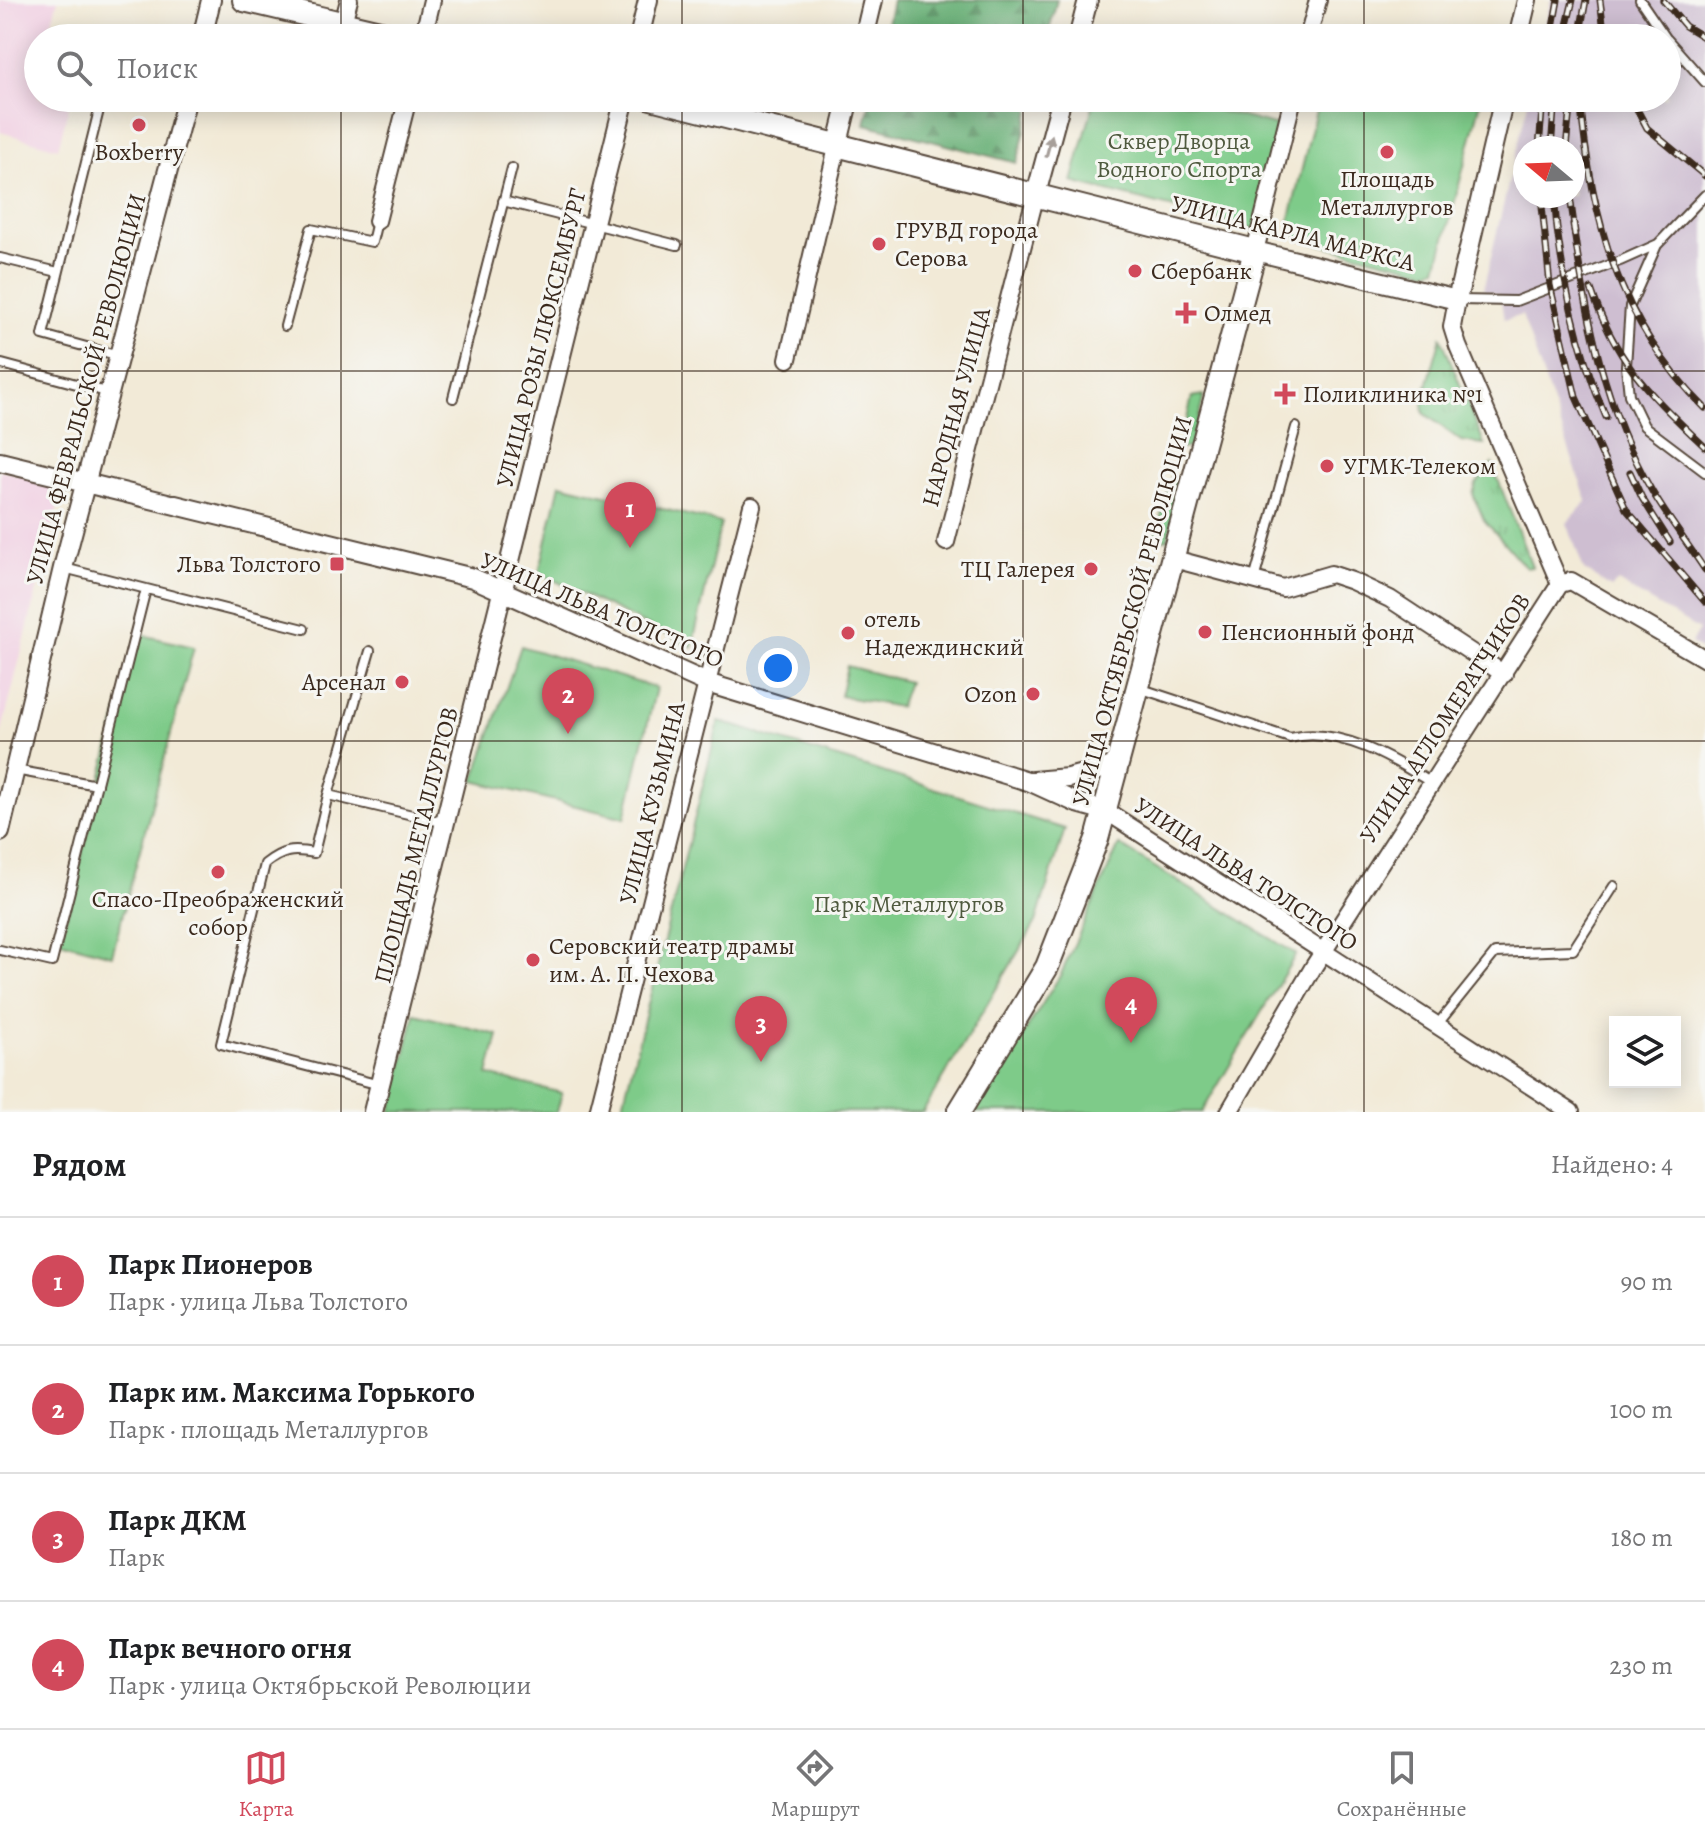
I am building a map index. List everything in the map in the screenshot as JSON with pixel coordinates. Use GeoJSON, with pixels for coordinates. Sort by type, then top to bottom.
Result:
{"type":"FeatureCollection","features":[{"type":"Feature","properties":{"kind":"main road"},"geometry":{"type":"LineString","coordinates":[[244,0],[347,24]]}},
{"type":"Feature","properties":{"kind":"main road","name":"УЛИЦА КАРЛА МАРКСА"},"geometry":{"type":"LineString","coordinates":[[709,112],[1255,251]]}},
{"type":"Feature","properties":{"kind":"main road","name":"УЛИЦА ОКТЯБРЬСКОЙ РЕВОЛЮЦИИ"},"geometry":{"type":"LineString","coordinates":[[959,1112],[1047,967],[1106,811],[1255,251]]}},
{"type":"Feature","properties":{"kind":"street"},"geometry":{"type":"LineString","coordinates":[[205,24],[211,0]]}},
{"type":"Feature","properties":{"kind":"street"},"geometry":{"type":"LineString","coordinates":[[343,23],[349,0]]}},
{"type":"Feature","properties":{"kind":"street"},"geometry":{"type":"LineString","coordinates":[[426,24],[432,0]]}},
{"type":"Feature","properties":{"kind":"street"},"geometry":{"type":"LineString","coordinates":[[642,24],[648,0]]}},
{"type":"Feature","properties":{"kind":"street"},"geometry":{"type":"LineString","coordinates":[[867,24],[873,0]]}},
{"type":"Feature","properties":{"kind":"street"},"geometry":{"type":"LineString","coordinates":[[1082,24],[1088,0]]}},
{"type":"Feature","properties":{"kind":"street"},"geometry":{"type":"LineString","coordinates":[[1312,24],[1318,0]]}},
{"type":"Feature","properties":{"kind":"street"},"geometry":{"type":"LineString","coordinates":[[1521,24],[1527,0]]}},
{"type":"Feature","properties":{"kind":"street","name":"УЛИЦА ФЕВРАЛЬСКОЙ РЕВОЛЮЦИИ"},"geometry":{"type":"LineString","coordinates":[[0,832],[5,793],[15,770],[63,568],[183,112]]}},
{"type":"Feature","properties":{"kind":"street"},"geometry":{"type":"LineString","coordinates":[[377,221],[404,112]]}},
{"type":"Feature","properties":{"kind":"street","name":"УЛИЦА РОЗЫ ЛЮКСЕМБУРГ"},"geometry":{"type":"LineString","coordinates":[[503,590],[622,112]]}},
{"type":"Feature","properties":{"kind":"street"},"geometry":{"type":"LineString","coordinates":[[788,359],[846,112]]}},
{"type":"Feature","properties":{"kind":"street","name":"НАРОДНАЯ УЛИЦА"},"geometry":{"type":"LineString","coordinates":[[946,542],[1058,112]]}},
{"type":"Feature","properties":{"kind":"street","name":"УЛИЦА ОКТЯБРЬСКОЙ РЕВОЛЮЦИИ"},"geometry":{"type":"LineString","coordinates":[[1255,251],[1290,112]]}},
{"type":"Feature","properties":{"kind":"street","name":"УЛИЦА АГЛОМЕРАТЧИКОВ"},"geometry":{"type":"LineString","coordinates":[[1229,1112],[1323,953],[1560,584],[1452,327],[1501,112]]}},
{"type":"Feature","properties":{"kind":"street","name":"УЛИЦА КАРЛА МАРКСА"},"geometry":{"type":"LineString","coordinates":[[1255,251],[1457,300]]}},
{"type":"Feature","properties":{"kind":"street","name":"УЛИЦА ЛЬВА ТОЛСТОГО"},"geometry":{"type":"LineString","coordinates":[[0,462],[473,578],[707,683],[1031,782],[1077,803],[1106,811],[1571,1112]]}},
{"type":"Feature","properties":{"kind":"street","name":"УЛИЦА КУЗЬМИНА"},"geometry":{"type":"LineString","coordinates":[[598,1112],[752,506]]}},
{"type":"Feature","properties":{"kind":"street"},"geometry":{"type":"LineString","coordinates":[[1174,559],[1283,588],[1331,574],[1352,581],[1390,599],[1504,674]]}},
{"type":"Feature","properties":{"kind":"street"},"geometry":{"type":"LineString","coordinates":[[1560,584],[1571,581],[1705,659]]}},
{"type":"Feature","properties":{"kind":"street","name":"ПЛОЩАДЬ МЕТАЛЛУРГОВ"},"geometry":{"type":"LineString","coordinates":[[373,1112],[503,590]]}},
{"type":"Feature","properties":{"kind":"street"},"geometry":{"type":"LineString","coordinates":[[1031,782],[1068,778],[1117,765]]}},
{"type":"Feature","properties":{"kind":"lane"},"geometry":{"type":"LineString","coordinates":[[1640,0],[1657,24]]}},
{"type":"Feature","properties":{"kind":"lane"},"geometry":{"type":"LineString","coordinates":[[1681,54],[1705,82]]}},
{"type":"Feature","properties":{"kind":"lane"},"geometry":{"type":"LineString","coordinates":[[98,112],[43,335],[120,356]]}},
{"type":"Feature","properties":{"kind":"lane"},"geometry":{"type":"LineString","coordinates":[[453,398],[512,168]]}},
{"type":"Feature","properties":{"kind":"lane"},"geometry":{"type":"LineString","coordinates":[[1705,195],[1658,244],[1630,306],[1626,366],[1629,395],[1644,426],[1705,472]]}},
{"type":"Feature","properties":{"kind":"lane"},"geometry":{"type":"LineString","coordinates":[[503,201],[677,245]]}},
{"type":"Feature","properties":{"kind":"lane"},"geometry":{"type":"LineString","coordinates":[[285,326],[311,229],[372,242],[377,221]]}},
{"type":"Feature","properties":{"kind":"lane"},"geometry":{"type":"LineString","coordinates":[[1457,300],[1516,301],[1658,244]]}},
{"type":"Feature","properties":{"kind":"lane"},"geometry":{"type":"LineString","coordinates":[[0,258],[58,272]]}},
{"type":"Feature","properties":{"kind":"lane"},"geometry":{"type":"LineString","coordinates":[[2,364],[111,393]]}},
{"type":"Feature","properties":{"kind":"lane"},"geometry":{"type":"LineString","coordinates":[[1254,580],[1296,427]]}},
{"type":"Feature","properties":{"kind":"lane"},"geometry":{"type":"LineString","coordinates":[[63,568],[304,629]]}},
{"type":"Feature","properties":{"kind":"lane"},"geometry":{"type":"LineString","coordinates":[[0,950],[52,962],[146,589]]}},
{"type":"Feature","properties":{"kind":"lane"},"geometry":{"type":"LineString","coordinates":[[370,651],[314,853],[293,849],[280,852],[265,864],[221,1044],[380,1085]]}},
{"type":"Feature","properties":{"kind":"lane"},"geometry":{"type":"LineString","coordinates":[[1138,688],[1290,738],[1311,732],[1392,757],[1434,784]]}},
{"type":"Feature","properties":{"kind":"lane"},"geometry":{"type":"LineString","coordinates":[[15,770],[97,785]]}},
{"type":"Feature","properties":{"kind":"lane"},"geometry":{"type":"LineString","coordinates":[[328,795],[447,824]]}},
{"type":"Feature","properties":{"kind":"lane"},"geometry":{"type":"LineString","coordinates":[[1436,1025],[1495,953],[1573,950],[1614,886]]}},
{"type":"Feature","properties":{"kind":"shaded area"},"geometry":{"type":"Polygon","coordinates":[[[0,0],[58,0],[51,24],[24,24],[24,112],[67,112],[58,148],[0,132],[0,0]]]}},
{"type":"Feature","properties":{"kind":"shaded area"},"geometry":{"type":"Polygon","coordinates":[[[1551,0],[1705,0],[1705,652],[1691,643],[1699,630],[1618,582],[1611,588],[1584,570],[1567,523],[1587,501],[1522,315],[1504,320],[1500,295],[1483,290],[1513,165],[1513,208],[1585,208],[1585,136],[1520,136],[1526,112],[1681,112],[1681,24],[1545,24],[1551,0]]]}},
{"type":"Feature","properties":{"kind":"shaded area"},"geometry":{"type":"Polygon","coordinates":[[[0,470],[63,486],[0,738],[0,470]]]}},
{"type":"Feature","properties":{"kind":"green space"},"geometry":{"type":"Polygon","coordinates":[[[892,0],[1057,0],[1051,24],[887,24],[892,0]]]}},
{"type":"Feature","properties":{"kind":"green space"},"geometry":{"type":"Polygon","coordinates":[[[868,112],[1030,112],[1017,163],[865,124],[868,112]]]}},
{"type":"Feature","properties":{"kind":"green space","name":"Сквер Дворца Водного Спорта"},"geometry":{"type":"Polygon","coordinates":[[[1091,112],[1224,112],[1286,128],[1260,230],[1072,182],[1091,112]]]}},
{"type":"Feature","properties":{"kind":"green space"},"geometry":{"type":"Polygon","coordinates":[[[1316,112],[1478,112],[1437,268],[1426,271],[1298,239],[1289,222],[1316,112]]]}},
{"type":"Feature","properties":{"kind":"green space"},"geometry":{"type":"Polygon","coordinates":[[[1441,337],[1484,444],[1461,441],[1424,413],[1423,400],[1441,337]]]}},
{"type":"Feature","properties":{"kind":"green space"},"geometry":{"type":"Polygon","coordinates":[[[1204,395],[1192,447],[1180,449],[1192,397],[1204,395]]]}},
{"type":"Feature","properties":{"kind":"green space"},"geometry":{"type":"Polygon","coordinates":[[[1492,464],[1532,567],[1526,568],[1484,520],[1473,494],[1476,484],[1492,464]]]}},
{"type":"Feature","properties":{"kind":"green space"},"geometry":{"type":"Polygon","coordinates":[[[1171,477],[1180,485],[1168,539],[1155,539],[1171,477]]]}},
{"type":"Feature","properties":{"kind":"green space"},"geometry":{"type":"Polygon","coordinates":[[[560,484],[721,523],[692,647],[539,573],[560,484]]]}},
{"type":"Feature","properties":{"kind":"green space"},"geometry":{"type":"Polygon","coordinates":[[[138,634],[194,647],[112,955],[60,941],[138,634]]]}},
{"type":"Feature","properties":{"kind":"green space"},"geometry":{"type":"Polygon","coordinates":[[[521,646],[656,688],[625,818],[474,781],[521,646]]]}},
{"type":"Feature","properties":{"kind":"green space"},"geometry":{"type":"Polygon","coordinates":[[[847,666],[908,682],[899,707],[840,696],[847,666]]]}},
{"type":"Feature","properties":{"kind":"green space","name":"Парк Металлургов"},"geometry":{"type":"Polygon","coordinates":[[[719,721],[1065,829],[1036,922],[923,1112],[621,1112],[719,721]]]}},
{"type":"Feature","properties":{"kind":"green space"},"geometry":{"type":"Polygon","coordinates":[[[1119,845],[1296,954],[1202,1112],[975,1112],[1061,974],[1119,845]]]}},
{"type":"Feature","properties":{"kind":"green space"},"geometry":{"type":"Polygon","coordinates":[[[415,1014],[498,1035],[488,1075],[562,1093],[557,1112],[391,1112],[415,1014]]]}},
{"type":"Feature","properties":{"kind":"railway"},"geometry":{"type":"LineString","coordinates":[[1554,24],[1558,0]]}},
{"type":"Feature","properties":{"kind":"railway"},"geometry":{"type":"LineString","coordinates":[[1567,24],[1573,0]]}},
{"type":"Feature","properties":{"kind":"railway"},"geometry":{"type":"LineString","coordinates":[[1582,24],[1586,0]]}},
{"type":"Feature","properties":{"kind":"railway"},"geometry":{"type":"LineString","coordinates":[[1600,0],[1603,24]]}},
{"type":"Feature","properties":{"kind":"railway"},"geometry":{"type":"LineString","coordinates":[[1663,0],[1685,26],[1705,38]]}},
{"type":"Feature","properties":{"kind":"railway"},"geometry":{"type":"LineString","coordinates":[[1540,136],[1542,112]]}},
{"type":"Feature","properties":{"kind":"railway"},"geometry":{"type":"LineString","coordinates":[[1552,136],[1554,112]]}},
{"type":"Feature","properties":{"kind":"railway"},"geometry":{"type":"LineString","coordinates":[[1567,136],[1570,112]]}},
{"type":"Feature","properties":{"kind":"railway"},"geometry":{"type":"LineString","coordinates":[[1582,112],[1592,185],[1614,265],[1650,340],[1675,375],[1705,408]]}},
{"type":"Feature","properties":{"kind":"railway"},"geometry":{"type":"LineString","coordinates":[[1638,112],[1647,128],[1705,176]]}},
{"type":"Feature","properties":{"kind":"railway"},"geometry":{"type":"LineString","coordinates":[[1542,208],[1550,285],[1576,397],[1626,509],[1705,602]]}},
{"type":"Feature","properties":{"kind":"railway"},"geometry":{"type":"LineString","coordinates":[[1555,208],[1571,309],[1586,364],[1606,417]]}},
{"type":"Feature","properties":{"kind":"railway"},"geometry":{"type":"LineString","coordinates":[[1572,208],[1575,232]]}},
{"type":"Feature","properties":{"kind":"railway"},"geometry":{"type":"LineString","coordinates":[[1573,224],[1591,328],[1622,429],[1653,493],[1705,570]]}},
{"type":"Feature","properties":{"kind":"railway"},"geometry":{"type":"LineString","coordinates":[[1591,289],[1624,358],[1651,393],[1705,447]]}},
{"type":"Feature","properties":{"kind":"railway"},"geometry":{"type":"LineString","coordinates":[[1630,472],[1642,498],[1670,542]]}},
{"type":"Feature","properties":{"kind":"place","name":"Boxberry"},"geometry":{"type":"Point","coordinates":[139,125]}},
{"type":"Feature","properties":{"kind":"place","name":"Площадь Металлургов"},"geometry":{"type":"Point","coordinates":[1387,152]}},
{"type":"Feature","properties":{"kind":"place","name":"ГРУВД города Серова"},"geometry":{"type":"Point","coordinates":[879,244]}},
{"type":"Feature","properties":{"kind":"place","name":"Сбербанк"},"geometry":{"type":"Point","coordinates":[1135,271]}},
{"type":"Feature","properties":{"kind":"place","name":"Олмед"},"geometry":{"type":"Point","coordinates":[1186,313]}},
{"type":"Feature","properties":{"kind":"place","name":"Поликлиника №1"},"geometry":{"type":"Point","coordinates":[1285,394]}},
{"type":"Feature","properties":{"kind":"place","name":"УГМК-Телеком"},"geometry":{"type":"Point","coordinates":[1327,466]}},
{"type":"Feature","properties":{"kind":"place","name":"Парк Пионеров"},"geometry":{"type":"Point","coordinates":[630,548]}},
{"type":"Feature","properties":{"kind":"place","name":"Льва Толстого"},"geometry":{"type":"Point","coordinates":[337,564]}},
{"type":"Feature","properties":{"kind":"place","name":"ТЦ Галерея"},"geometry":{"type":"Point","coordinates":[1091,569]}},
{"type":"Feature","properties":{"kind":"place","name":"Пенсионный фонд"},"geometry":{"type":"Point","coordinates":[1205,632]}},
{"type":"Feature","properties":{"kind":"place","name":"отель Надеждинский"},"geometry":{"type":"Point","coordinates":[848,633]}},
{"type":"Feature","properties":{"kind":"place","name":"Арсенал"},"geometry":{"type":"Point","coordinates":[402,682]}},
{"type":"Feature","properties":{"kind":"place","name":"Ozon"},"geometry":{"type":"Point","coordinates":[1033,694]}},
{"type":"Feature","properties":{"kind":"place","name":"Парк им. Максима Горького"},"geometry":{"type":"Point","coordinates":[568,734]}},
{"type":"Feature","properties":{"kind":"place","name":"Спасо-Преображенский собор"},"geometry":{"type":"Point","coordinates":[218,872]}},
{"type":"Feature","properties":{"kind":"place","name":"Серовский театр драмы им. А. П. Чехова"},"geometry":{"type":"Point","coordinates":[533,960]}},
{"type":"Feature","properties":{"kind":"place","name":"Парк вечного огня"},"geometry":{"type":"Point","coordinates":[1131,1043]}},
{"type":"Feature","properties":{"kind":"place","name":"Парк ДКМ"},"geometry":{"type":"Point","coordinates":[761,1062]}}]}
